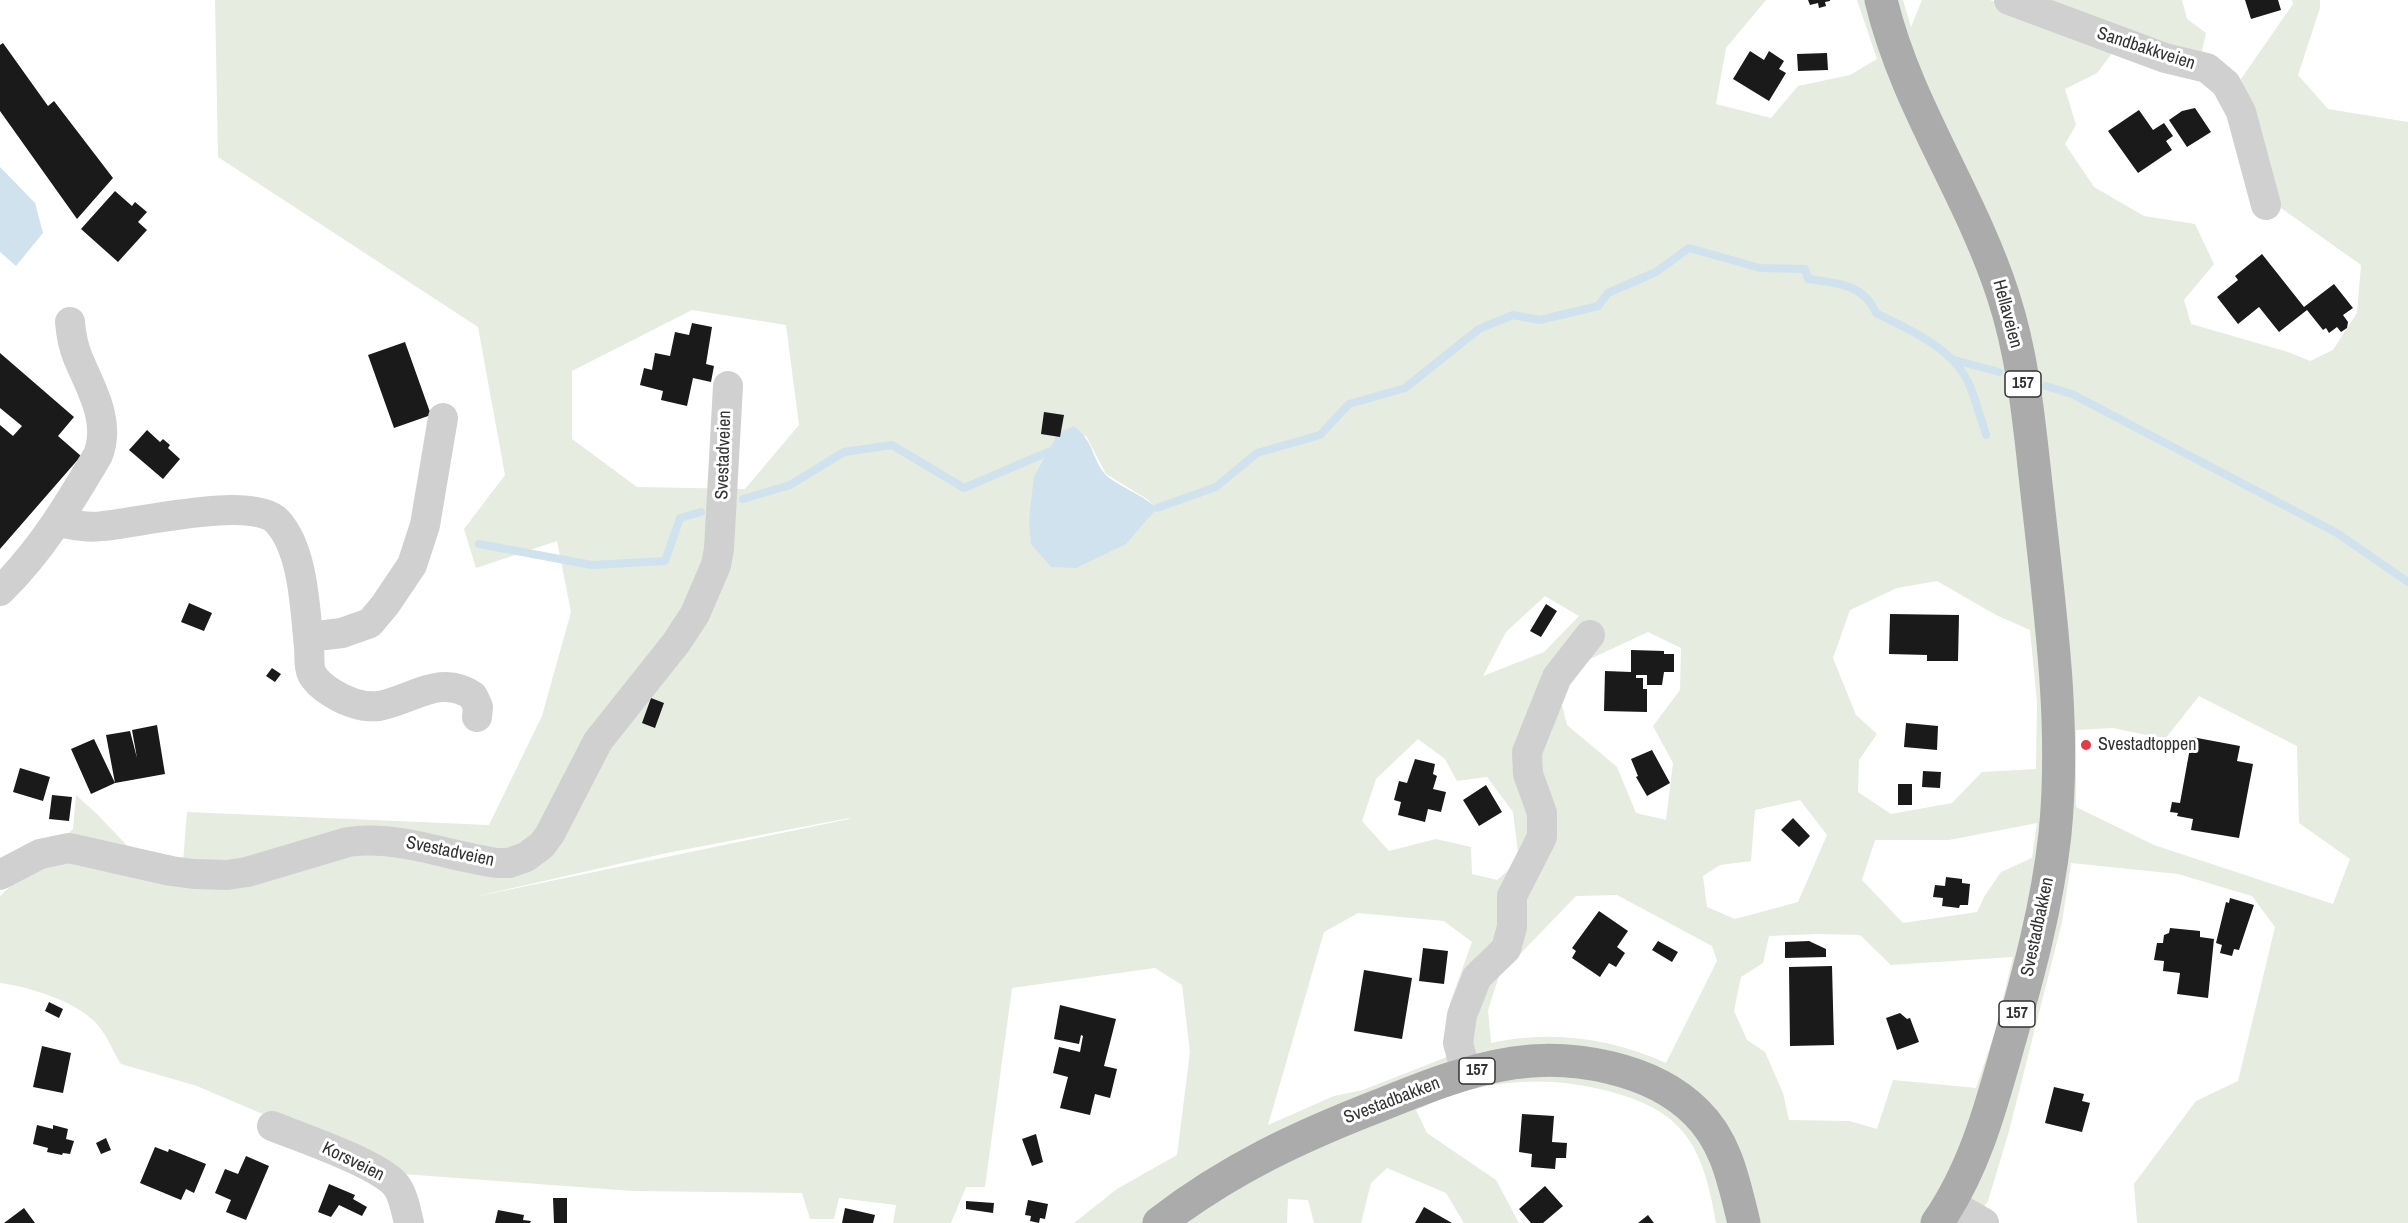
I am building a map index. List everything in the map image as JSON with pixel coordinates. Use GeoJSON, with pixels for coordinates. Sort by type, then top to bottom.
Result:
{"type":"FeatureCollection","features":[{"type":"Feature","properties":{"kind":"main road","name":"Hellaveien"},"geometry":{"type":"LineString","coordinates":[[1881,0],[1897,56],[1992,262],[2014,333],[2026,406],[2050,604],[2056,684],[2057,794]]}},
{"type":"Feature","properties":{"kind":"main road","name":"Svestadbakken"},"geometry":{"type":"LineString","coordinates":[[1944,1214],[1968,1169],[1985,1125],[2029,974],[2042,920],[2051,867],[2057,794]]}},
{"type":"Feature","properties":{"kind":"main road","name":"Svestadbakken"},"geometry":{"type":"LineString","coordinates":[[1159,1223],[1206,1189],[1272,1150],[1406,1094],[1466,1073],[1513,1063],[1547,1060],[1587,1062],[1616,1070],[1661,1086],[1697,1112],[1716,1137],[1728,1161],[1744,1223]]}},
{"type":"Feature","properties":{"kind":"street","name":"Sandbakkveien"},"geometry":{"type":"LineString","coordinates":[[2009,0],[2164,58],[2207,68],[2226,84],[2241,112],[2266,206]]}},
{"type":"Feature","properties":{"kind":"street"},"geometry":{"type":"LineString","coordinates":[[0,591],[17,574],[58,522],[103,444],[100,410],[77,356],[70,322]]}},
{"type":"Feature","properties":{"kind":"street","name":"Svestadveien"},"geometry":{"type":"LineString","coordinates":[[0,875],[40,854],[69,848],[171,871],[212,875],[247,872],[348,842],[364,840],[398,842],[496,863],[509,863],[534,852],[550,834],[598,741],[676,643],[695,614],[707,587],[719,549],[728,386]]}},
{"type":"Feature","properties":{"kind":"street"},"geometry":{"type":"LineString","coordinates":[[308,637],[342,633],[369,623],[385,605],[412,565],[425,525],[443,418]]}},
{"type":"Feature","properties":{"kind":"street"},"geometry":{"type":"LineString","coordinates":[[58,522],[78,526],[102,526],[164,516],[226,511],[256,513],[274,518],[283,528],[293,551],[305,599],[312,675],[330,692],[361,705],[378,706],[438,686],[458,688],[473,696],[478,707],[477,717]]}},
{"type":"Feature","properties":{"kind":"street"},"geometry":{"type":"LineString","coordinates":[[1466,1073],[1458,1042],[1462,1015],[1477,977],[1506,949],[1512,927],[1512,896],[1542,837],[1542,813],[1528,774],[1527,752],[1557,677],[1590,635]]}},
{"type":"Feature","properties":{"kind":"street","name":"Korsveien"},"geometry":{"type":"LineString","coordinates":[[272,1126],[350,1157],[383,1174],[396,1185],[409,1223]]}},
{"type":"Feature","properties":{"kind":"street"},"geometry":{"type":"LineString","coordinates":[[1944,1214],[1984,1223]]}},
{"type":"Feature","properties":{"kind":"shaded area"},"geometry":{"type":"Polygon","coordinates":[[[215,0],[1766,0],[1726,48],[1716,104],[1771,118],[1798,86],[1850,75],[1877,59],[1857,0],[1903,0],[1911,27],[1922,0],[1990,0],[2017,10],[2039,0],[2182,0],[2187,19],[2206,33],[2200,61],[2126,35],[2097,73],[2065,89],[2076,125],[2065,144],[2094,187],[2144,216],[2195,224],[2214,264],[2184,300],[2191,324],[2288,352],[2310,361],[2333,350],[2357,313],[2361,265],[2281,208],[2241,79],[2293,4],[2292,0],[2320,0],[2320,8],[2298,75],[2328,109],[2408,122],[2408,1223],[2137,1223],[2134,1184],[2196,1101],[2238,1081],[2275,927],[2252,896],[2178,874],[2071,863],[2062,922],[2009,1131],[1988,1201],[1972,1223],[1716,1223],[1703,1169],[1695,1149],[1683,1131],[1667,1117],[1649,1105],[1598,1089],[1559,1082],[1519,1082],[1499,1084],[1448,1096],[1416,1110],[1427,1133],[1496,1180],[1519,1223],[1464,1223],[1446,1193],[1387,1168],[1371,1183],[1361,1223],[1314,1223],[1308,1200],[1288,1199],[1287,1223],[1074,1223],[1117,1189],[1177,1155],[1190,1052],[1182,985],[1155,968],[1012,988],[985,1187],[966,1187],[951,1223],[893,1223],[896,1205],[839,1198],[834,1219],[810,1219],[802,1193],[633,1191],[403,1174],[197,1086],[121,1064],[101,1028],[77,1008],[52,996],[0,983],[0,896],[73,829],[76,795],[134,853],[183,862],[187,812],[489,825],[542,716],[571,612],[557,541],[476,568],[464,529],[505,475],[478,327],[218,157],[215,0]],[[692,310],[572,371],[572,439],[637,487],[745,489],[799,425],[786,325],[692,310]],[[1058,433],[1034,476],[1157,508],[1147,499],[1106,474],[1086,436],[1058,433]],[[1937,581],[1897,588],[1850,610],[1833,658],[1856,715],[1877,734],[1859,760],[1858,792],[1891,814],[1952,803],[1982,772],[2036,769],[2037,702],[2030,630],[1996,615],[1937,581]],[[1545,596],[1506,632],[1483,676],[1544,652],[1579,616],[1545,596]],[[1648,632],[1577,665],[1558,689],[1567,725],[1617,767],[1636,813],[1666,820],[1673,763],[1653,726],[1680,690],[1681,648],[1648,632]],[[2199,696],[2165,739],[2113,728],[2076,730],[2076,807],[2154,845],[2333,904],[2350,859],[2299,823],[2297,746],[2199,696]],[[1418,739],[1376,779],[1362,821],[1389,851],[1436,839],[1471,847],[1472,874],[1497,880],[1519,861],[1513,812],[1487,777],[1457,781],[1445,759],[1418,739]],[[1800,800],[1755,810],[1751,861],[1720,865],[1703,876],[1707,907],[1735,919],[1798,902],[1827,835],[1800,800]],[[849,819],[667,853],[469,898],[849,819]],[[2037,823],[1949,840],[1875,840],[1862,880],[1903,923],[1977,912],[2001,872],[2032,858],[2037,823]],[[1617,895],[1576,896],[1499,976],[1488,1010],[1491,1043],[1536,1037],[1580,1039],[1624,1048],[1666,1063],[1717,961],[1712,946],[1617,895]],[[1358,913],[1324,932],[1268,1125],[1334,1096],[1363,1090],[1447,1057],[1450,1003],[1472,942],[1444,921],[1358,913]],[[1860,935],[1769,936],[1763,963],[1741,977],[1734,1011],[1747,1040],[1765,1052],[1783,1093],[1789,1120],[1849,1121],[1877,1129],[1893,1080],[1976,1088],[1995,1032],[2013,957],[1891,965],[1860,935]]]}},
{"type":"Feature","properties":{"kind":"water"},"geometry":{"type":"Polygon","coordinates":[[[0,167],[35,203],[43,233],[16,266],[0,252],[0,167]]]}},
{"type":"Feature","properties":{"kind":"water"},"geometry":{"type":"Polygon","coordinates":[[[1074,426],[1086,438],[1105,474],[1157,508],[1126,544],[1076,568],[1051,567],[1031,544],[1029,521],[1034,476],[1058,433],[1074,426]]]}},
{"type":"Feature","properties":{"kind":"building"},"geometry":{"type":"Polygon","coordinates":[[[1808,0],[1830,1],[1825,2],[1826,6],[1819,8],[1818,3],[1810,5],[1808,0]]]}},
{"type":"Feature","properties":{"kind":"building"},"geometry":{"type":"Polygon","coordinates":[[[2245,0],[2278,0],[2281,10],[2251,19],[2245,0]]]}},
{"type":"Feature","properties":{"kind":"building"},"geometry":{"type":"Polygon","coordinates":[[[3,43],[48,106],[54,101],[113,178],[77,219],[0,111],[0,45],[3,43]]]}},
{"type":"Feature","properties":{"kind":"building"},"geometry":{"type":"Polygon","coordinates":[[[1750,51],[1764,60],[1769,51],[1784,61],[1779,69],[1786,73],[1769,101],[1733,79],[1750,51]]]}},
{"type":"Feature","properties":{"kind":"building"},"geometry":{"type":"Polygon","coordinates":[[[1827,53],[1828,70],[1798,71],[1797,54],[1827,53]]]}},
{"type":"Feature","properties":{"kind":"building"},"geometry":{"type":"Polygon","coordinates":[[[2195,108],[2211,132],[2187,147],[2169,120],[2182,111],[2195,108]]]}},
{"type":"Feature","properties":{"kind":"building"},"geometry":{"type":"Polygon","coordinates":[[[2139,110],[2153,130],[2164,123],[2173,136],[2166,141],[2172,150],[2138,173],[2108,131],[2139,110]]]}},
{"type":"Feature","properties":{"kind":"building"},"geometry":{"type":"Polygon","coordinates":[[[115,191],[132,206],[135,202],[147,212],[138,222],[147,230],[118,262],[81,229],[115,191]]]}},
{"type":"Feature","properties":{"kind":"building"},"geometry":{"type":"Polygon","coordinates":[[[2262,254],[2304,307],[2334,284],[2353,308],[2343,315],[2348,322],[2347,328],[2341,332],[2337,327],[2329,333],[2326,328],[2323,330],[2307,310],[2279,332],[2259,307],[2238,324],[2217,297],[2238,280],[2235,276],[2262,254]]]}},
{"type":"Feature","properties":{"kind":"building"},"geometry":{"type":"Polygon","coordinates":[[[692,323],[712,327],[706,364],[714,366],[711,382],[693,378],[687,406],[661,400],[663,391],[640,385],[644,368],[652,370],[655,353],[670,356],[675,332],[689,335],[692,323]]]}},
{"type":"Feature","properties":{"kind":"building"},"geometry":{"type":"Polygon","coordinates":[[[405,342],[431,415],[394,428],[368,355],[405,342]]]}},
{"type":"Feature","properties":{"kind":"building"},"geometry":{"type":"Polygon","coordinates":[[[0,353],[74,417],[58,436],[81,456],[0,549],[0,425],[13,436],[22,426],[0,408],[0,353]]]}},
{"type":"Feature","properties":{"kind":"building"},"geometry":{"type":"Polygon","coordinates":[[[1044,412],[1064,415],[1060,437],[1041,434],[1044,412]]]}},
{"type":"Feature","properties":{"kind":"building"},"geometry":{"type":"Polygon","coordinates":[[[147,430],[160,442],[163,439],[170,445],[168,448],[180,459],[163,479],[129,450],[147,430]]]}},
{"type":"Feature","properties":{"kind":"building"},"geometry":{"type":"Polygon","coordinates":[[[189,603],[212,613],[204,631],[181,622],[189,603]]]}},
{"type":"Feature","properties":{"kind":"building"},"geometry":{"type":"Polygon","coordinates":[[[1546,604],[1557,611],[1541,637],[1530,631],[1546,604]]]}},
{"type":"Feature","properties":{"kind":"building"},"geometry":{"type":"Polygon","coordinates":[[[1890,614],[1959,615],[1958,661],[1927,661],[1927,655],[1889,654],[1890,614]]]}},
{"type":"Feature","properties":{"kind":"building"},"geometry":{"type":"Polygon","coordinates":[[[1631,650],[1664,651],[1664,654],[1674,654],[1674,672],[1664,672],[1662,685],[1647,685],[1647,675],[1636,675],[1636,678],[1643,678],[1643,689],[1647,689],[1647,712],[1604,711],[1605,671],[1631,672],[1631,650]]]}},
{"type":"Feature","properties":{"kind":"building"},"geometry":{"type":"Polygon","coordinates":[[[272,668],[281,674],[275,682],[266,676],[272,668]]]}},
{"type":"Feature","properties":{"kind":"building"},"geometry":{"type":"Polygon","coordinates":[[[651,698],[664,703],[655,728],[642,723],[651,698]]]}},
{"type":"Feature","properties":{"kind":"building"},"geometry":{"type":"Polygon","coordinates":[[[1906,723],[1938,726],[1937,750],[1904,747],[1906,723]]]}},
{"type":"Feature","properties":{"kind":"building"},"geometry":{"type":"Polygon","coordinates":[[[157,725],[165,774],[115,783],[106,735],[130,731],[137,758],[132,730],[157,725]]]}},
{"type":"Feature","properties":{"kind":"building"},"geometry":{"type":"Polygon","coordinates":[[[2192,737],[2240,746],[2237,761],[2253,764],[2239,838],[2191,830],[2193,819],[2170,812],[2172,802],[2180,803],[2192,737]]]}},
{"type":"Feature","properties":{"kind":"building"},"geometry":{"type":"Polygon","coordinates":[[[94,739],[115,783],[91,794],[71,749],[94,739]]]}},
{"type":"Feature","properties":{"kind":"building"},"geometry":{"type":"Polygon","coordinates":[[[1652,750],[1670,783],[1647,796],[1636,777],[1638,776],[1631,759],[1652,750]]]}},
{"type":"Feature","properties":{"kind":"building"},"geometry":{"type":"Polygon","coordinates":[[[1415,759],[1435,764],[1433,774],[1437,776],[1433,789],[1446,792],[1441,812],[1428,809],[1425,822],[1398,815],[1401,802],[1394,800],[1399,781],[1407,783],[1415,759]]]}},
{"type":"Feature","properties":{"kind":"building"},"geometry":{"type":"Polygon","coordinates":[[[20,768],[50,777],[43,801],[13,792],[20,768]]]}},
{"type":"Feature","properties":{"kind":"building"},"geometry":{"type":"Polygon","coordinates":[[[1923,771],[1941,772],[1940,788],[1922,787],[1923,771]]]}},
{"type":"Feature","properties":{"kind":"building"},"geometry":{"type":"Polygon","coordinates":[[[1898,784],[1912,784],[1912,805],[1898,805],[1898,784]]]}},
{"type":"Feature","properties":{"kind":"building"},"geometry":{"type":"Polygon","coordinates":[[[1486,785],[1502,812],[1479,826],[1463,800],[1486,785]]]}},
{"type":"Feature","properties":{"kind":"building"},"geometry":{"type":"Polygon","coordinates":[[[52,795],[72,797],[69,821],[49,819],[52,795]]]}},
{"type":"Feature","properties":{"kind":"building"},"geometry":{"type":"Polygon","coordinates":[[[1793,818],[1810,836],[1799,847],[1781,830],[1793,818]]]}},
{"type":"Feature","properties":{"kind":"building"},"geometry":{"type":"Polygon","coordinates":[[[1946,877],[1962,879],[1962,883],[1970,884],[1968,905],[1960,905],[1959,908],[1942,906],[1943,898],[1933,897],[1935,885],[1945,886],[1946,877]]]}},
{"type":"Feature","properties":{"kind":"building"},"geometry":{"type":"Polygon","coordinates":[[[2230,898],[2254,905],[2239,950],[2234,949],[2232,956],[2220,953],[2222,945],[2216,943],[2226,902],[2229,903],[2230,898]]]}},
{"type":"Feature","properties":{"kind":"building"},"geometry":{"type":"Polygon","coordinates":[[[1599,911],[1628,931],[1617,947],[1625,953],[1616,967],[1609,963],[1600,977],[1572,958],[1576,951],[1572,948],[1599,911]]]}},
{"type":"Feature","properties":{"kind":"building"},"geometry":{"type":"Polygon","coordinates":[[[2170,928],[2200,931],[2200,937],[2214,939],[2208,998],[2177,994],[2180,973],[2163,971],[2164,961],[2154,960],[2157,943],[2163,943],[2164,935],[2169,933],[2170,928]]]}},
{"type":"Feature","properties":{"kind":"building"},"geometry":{"type":"Polygon","coordinates":[[[1658,941],[1678,952],[1672,962],[1652,950],[1658,941]]]}},
{"type":"Feature","properties":{"kind":"building"},"geometry":{"type":"Polygon","coordinates":[[[1809,941],[1826,949],[1826,957],[1785,958],[1785,942],[1809,941]]]}},
{"type":"Feature","properties":{"kind":"building"},"geometry":{"type":"Polygon","coordinates":[[[1423,948],[1448,951],[1444,984],[1419,981],[1423,948]]]}},
{"type":"Feature","properties":{"kind":"building"},"geometry":{"type":"Polygon","coordinates":[[[1832,966],[1834,1045],[1790,1046],[1789,967],[1832,966]]]}},
{"type":"Feature","properties":{"kind":"building"},"geometry":{"type":"Polygon","coordinates":[[[1364,970],[1412,978],[1402,1039],[1354,1031],[1364,970]]]}},
{"type":"Feature","properties":{"kind":"building"},"geometry":{"type":"Polygon","coordinates":[[[49,1002],[63,1009],[59,1018],[45,1011],[49,1002]]]}},
{"type":"Feature","properties":{"kind":"building"},"geometry":{"type":"Polygon","coordinates":[[[1060,1005],[1116,1019],[1104,1066],[1117,1069],[1110,1098],[1095,1094],[1090,1115],[1060,1108],[1068,1077],[1053,1073],[1059,1047],[1080,1052],[1083,1036],[1081,1035],[1079,1044],[1054,1039],[1060,1005]]]}},
{"type":"Feature","properties":{"kind":"building"},"geometry":{"type":"Polygon","coordinates":[[[1900,1013],[1907,1019],[1910,1018],[1919,1042],[1897,1050],[1886,1018],[1900,1013]]]}},
{"type":"Feature","properties":{"kind":"building"},"geometry":{"type":"Polygon","coordinates":[[[42,1046],[71,1053],[63,1093],[33,1087],[42,1046]]]}},
{"type":"Feature","properties":{"kind":"building"},"geometry":{"type":"Polygon","coordinates":[[[2054,1087],[2084,1094],[2082,1101],[2090,1103],[2082,1132],[2045,1123],[2054,1087]]]}},
{"type":"Feature","properties":{"kind":"building"},"geometry":{"type":"Polygon","coordinates":[[[1522,1114],[1554,1116],[1552,1142],[1567,1143],[1566,1158],[1556,1158],[1555,1169],[1531,1167],[1532,1154],[1519,1152],[1522,1114]]]}},
{"type":"Feature","properties":{"kind":"building"},"geometry":{"type":"Polygon","coordinates":[[[37,1125],[53,1129],[53,1125],[68,1129],[66,1139],[74,1141],[70,1154],[47,1152],[48,1148],[33,1144],[37,1125]]]}},
{"type":"Feature","properties":{"kind":"building"},"geometry":{"type":"Polygon","coordinates":[[[1036,1134],[1043,1162],[1032,1166],[1022,1139],[1036,1134]]]}},
{"type":"Feature","properties":{"kind":"building"},"geometry":{"type":"Polygon","coordinates":[[[106,1138],[111,1150],[101,1154],[96,1143],[106,1138]]]}},
{"type":"Feature","properties":{"kind":"building"},"geometry":{"type":"Polygon","coordinates":[[[155,1147],[168,1152],[169,1149],[206,1164],[194,1193],[186,1189],[181,1200],[140,1183],[155,1147]]]}},
{"type":"Feature","properties":{"kind":"building"},"geometry":{"type":"Polygon","coordinates":[[[246,1156],[269,1166],[246,1220],[226,1212],[231,1200],[215,1193],[225,1169],[238,1174],[246,1156]]]}},
{"type":"Feature","properties":{"kind":"building"},"geometry":{"type":"Polygon","coordinates":[[[329,1184],[355,1195],[353,1199],[367,1207],[362,1216],[339,1205],[331,1217],[318,1212],[329,1184]]]}},
{"type":"Feature","properties":{"kind":"building"},"geometry":{"type":"Polygon","coordinates":[[[1545,1186],[1563,1206],[1543,1223],[1531,1223],[1519,1209],[1545,1186]]]}},
{"type":"Feature","properties":{"kind":"building"},"geometry":{"type":"Polygon","coordinates":[[[553,1198],[567,1198],[567,1223],[554,1223],[553,1198]]]}},
{"type":"Feature","properties":{"kind":"building"},"geometry":{"type":"Polygon","coordinates":[[[1028,1200],[1048,1204],[1045,1219],[1040,1218],[1039,1223],[1030,1221],[1031,1216],[1025,1215],[1028,1200]]]}},
{"type":"Feature","properties":{"kind":"building"},"geometry":{"type":"Polygon","coordinates":[[[966,1201],[994,1203],[993,1213],[966,1209],[966,1201]]]}},
{"type":"Feature","properties":{"kind":"building"},"geometry":{"type":"Polygon","coordinates":[[[1424,1207],[1452,1223],[1415,1223],[1424,1207]]]}},
{"type":"Feature","properties":{"kind":"building"},"geometry":{"type":"Polygon","coordinates":[[[24,1208],[35,1223],[4,1223],[24,1208]]]}},
{"type":"Feature","properties":{"kind":"building"},"geometry":{"type":"Polygon","coordinates":[[[845,1208],[875,1215],[873,1223],[842,1223],[845,1208]]]}},
{"type":"Feature","properties":{"kind":"building"},"geometry":{"type":"Polygon","coordinates":[[[498,1210],[524,1215],[523,1220],[531,1221],[530,1223],[495,1223],[498,1210]]]}},
{"type":"Feature","properties":{"kind":"building"},"geometry":{"type":"Polygon","coordinates":[[[1648,1215],[1654,1223],[1638,1223],[1648,1215]]]}},
{"type":"Feature","properties":{"kind":"waterway"},"geometry":{"type":"LineString","coordinates":[[1157,508],[1216,487],[1257,453],[1320,435],[1349,404],[1405,388],[1479,329],[1513,315],[1540,320],[1598,306],[1608,293],[1656,272],[1689,248],[1760,268],[1805,269],[1808,279],[1848,286],[1856,290],[1864,296],[1876,313],[1930,342],[1953,361],[1970,386],[1986,435]]}},
{"type":"Feature","properties":{"kind":"waterway"},"geometry":{"type":"LineString","coordinates":[[1951,359],[1999,372]]}},
{"type":"Feature","properties":{"kind":"waterway"},"geometry":{"type":"LineString","coordinates":[[2046,386],[2072,394],[2337,533],[2408,582]]}},
{"type":"Feature","properties":{"kind":"waterway"},"geometry":{"type":"LineString","coordinates":[[743,499],[790,485],[844,452],[892,445],[964,488],[1048,452]]}},
{"type":"Feature","properties":{"kind":"waterway"},"geometry":{"type":"LineString","coordinates":[[479,544],[592,565],[665,561],[680,518],[701,512]]}},
{"type":"Feature","properties":{"kind":"place","name":"Svestadtoppen"},"geometry":{"type":"Point","coordinates":[2086,745]}}]}
